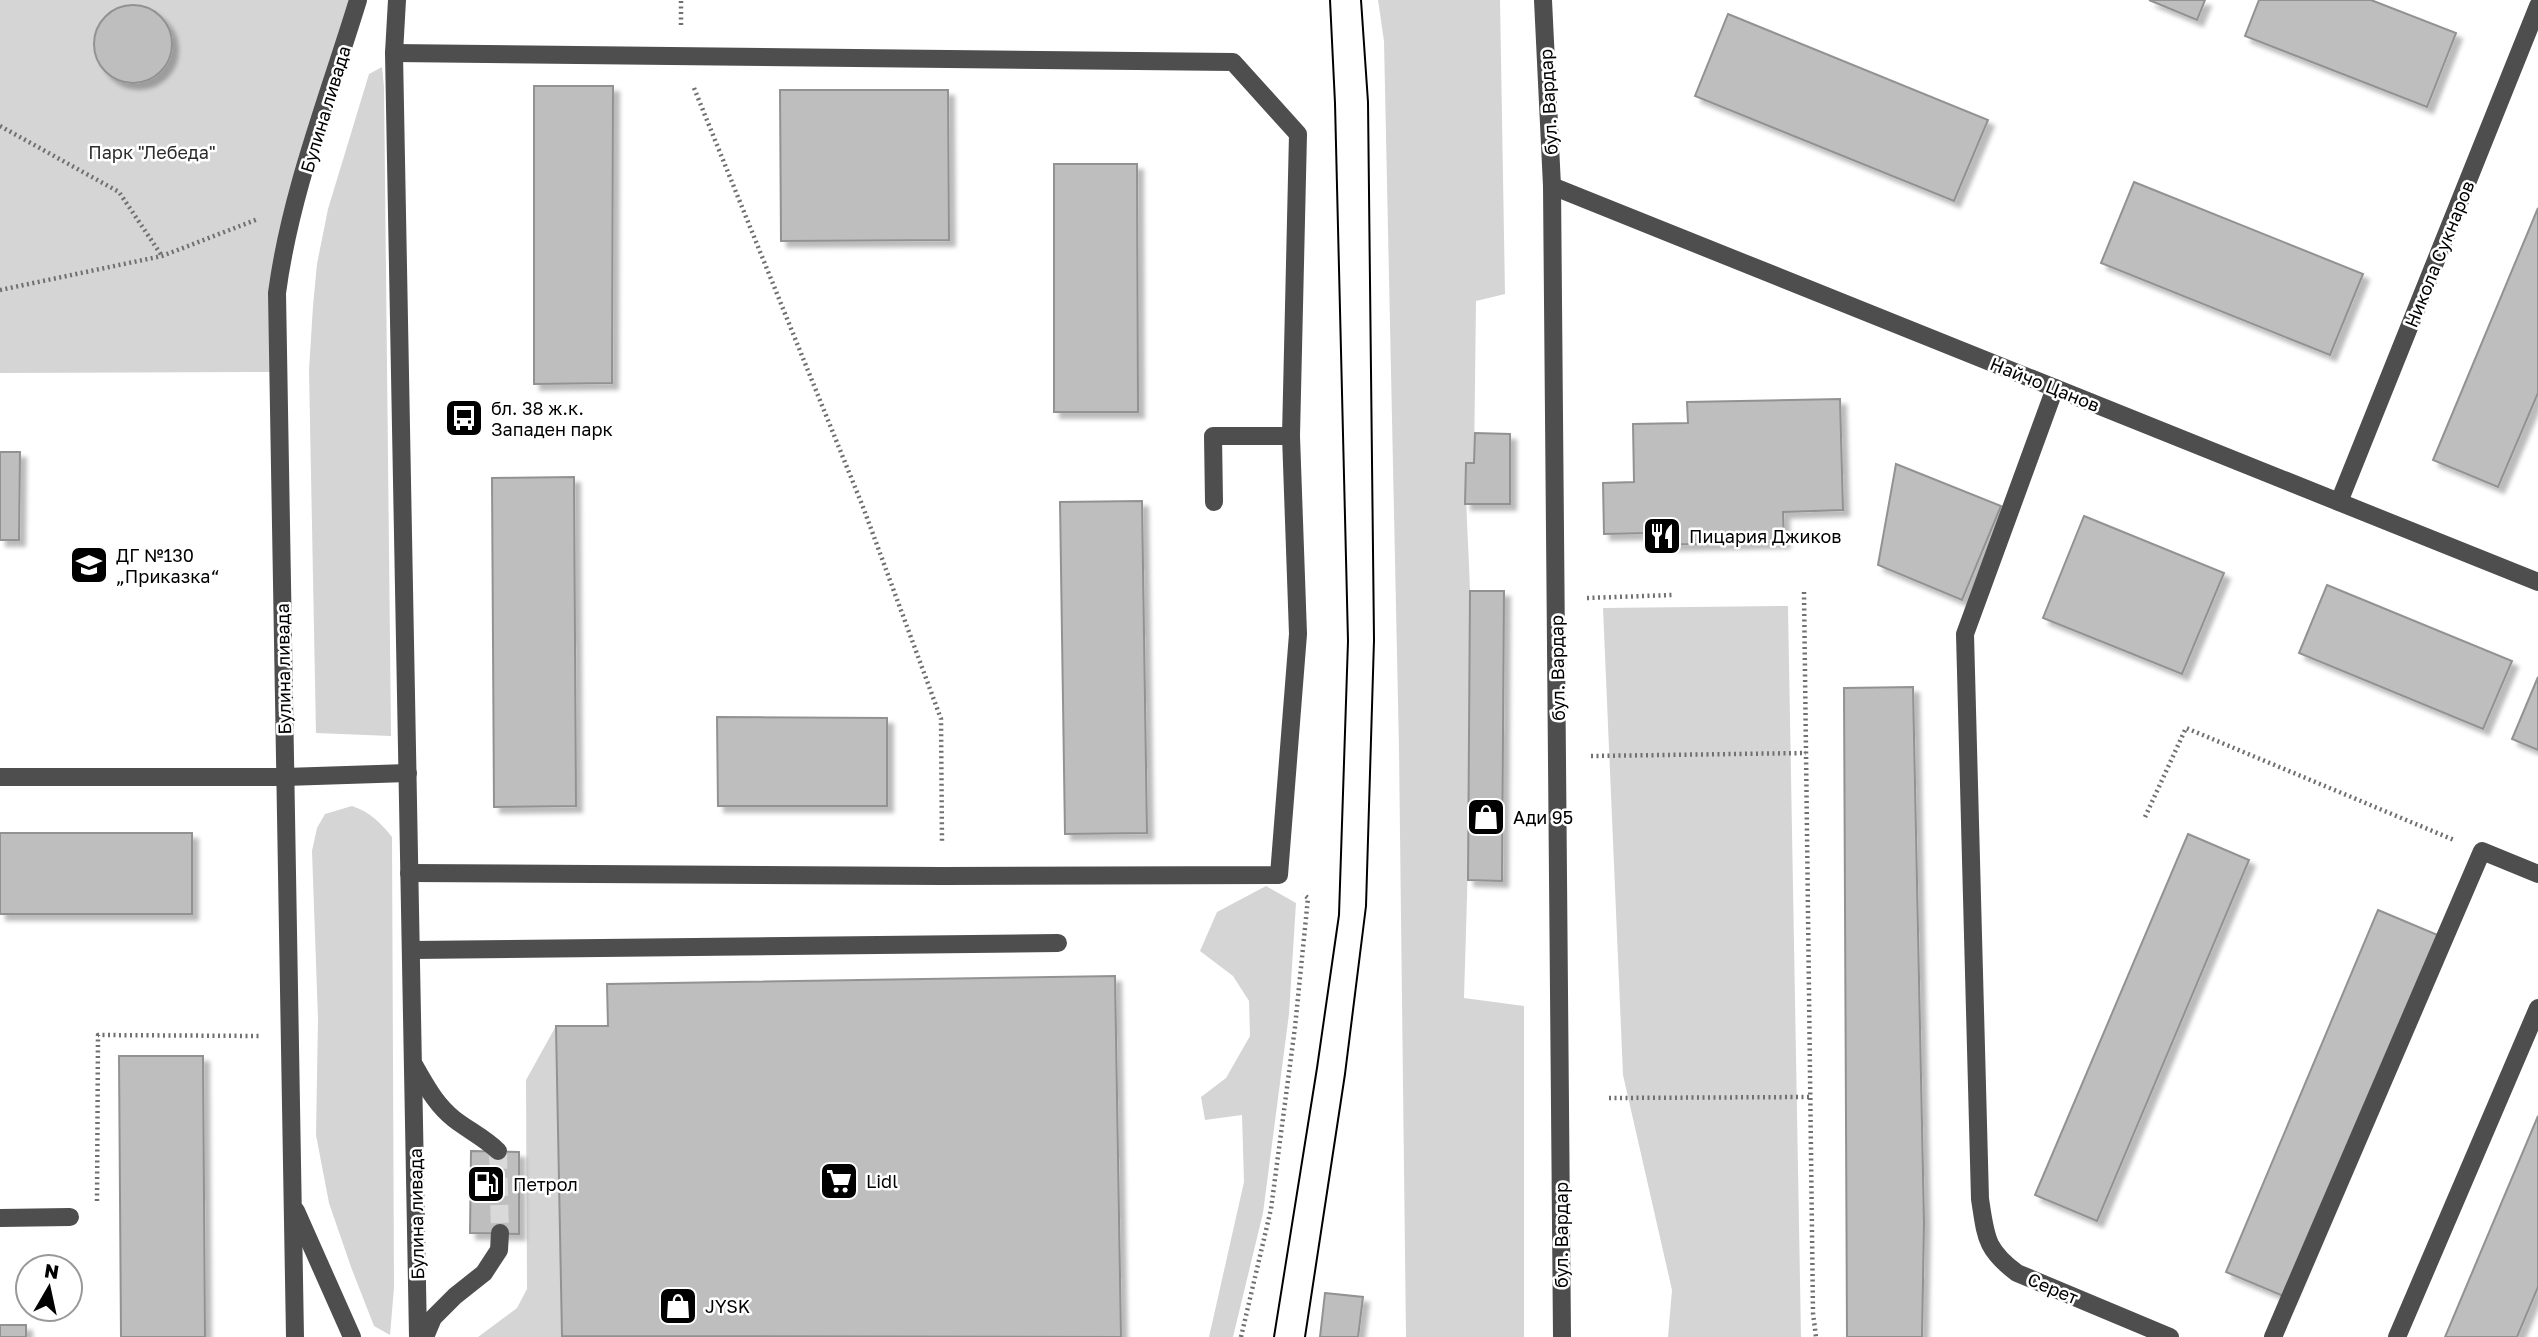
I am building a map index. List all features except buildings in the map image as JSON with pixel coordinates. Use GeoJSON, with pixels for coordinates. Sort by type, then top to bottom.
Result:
{"type":"FeatureCollection","features":[{"type":"Feature","properties":{"kind":"street","name":"Булина ливада"},"geometry":{"type":"LineString","coordinates":[[352,1337],[292,1201],[277,293],[283,250],[295,205],[358,0]]}},
{"type":"Feature","properties":{"kind":"street","name":"Булина ливада"},"geometry":{"type":"LineString","coordinates":[[397,0],[394,52],[418,1337]]}},
{"type":"Feature","properties":{"kind":"street","name":"бул. Вардар"},"geometry":{"type":"LineString","coordinates":[[1543,0],[1552,186],[1562,1337]]}},
{"type":"Feature","properties":{"kind":"street","name":"Никола Сукнаров"},"geometry":{"type":"LineString","coordinates":[[2339,502],[2533,36],[2538,6]]}},
{"type":"Feature","properties":{"kind":"street"},"geometry":{"type":"LineString","coordinates":[[394,52],[1233,62],[1298,134],[1291,436],[1298,634],[1279,875],[409,873]]}},
{"type":"Feature","properties":{"kind":"street","name":"Найчо Цанов"},"geometry":{"type":"LineString","coordinates":[[1552,186],[2538,582]]}},
{"type":"Feature","properties":{"kind":"street","name":"Серет"},"geometry":{"type":"LineString","coordinates":[[2055,388],[1965,634],[1980,1199],[1986,1233],[1997,1257],[2017,1273],[2170,1337]]}},
{"type":"Feature","properties":{"kind":"street"},"geometry":{"type":"LineString","coordinates":[[1214,502],[1213,436],[1291,436]]}},
{"type":"Feature","properties":{"kind":"street"},"geometry":{"type":"LineString","coordinates":[[0,777],[285,777],[408,773]]}},
{"type":"Feature","properties":{"kind":"street"},"geometry":{"type":"LineString","coordinates":[[2273,1337],[2482,851],[2538,874]]}},
{"type":"Feature","properties":{"kind":"street"},"geometry":{"type":"LineString","coordinates":[[411,950],[1058,943]]}},
{"type":"Feature","properties":{"kind":"street"},"geometry":{"type":"LineString","coordinates":[[2397,1337],[2538,1008]]}},
{"type":"Feature","properties":{"kind":"street"},"geometry":{"type":"LineString","coordinates":[[413,1063],[434,1100],[454,1119],[488,1141],[498,1151]]}},
{"type":"Feature","properties":{"kind":"street"},"geometry":{"type":"LineString","coordinates":[[292,1201],[295,1337]]}},
{"type":"Feature","properties":{"kind":"street"},"geometry":{"type":"LineString","coordinates":[[0,1218],[69,1217]]}},
{"type":"Feature","properties":{"kind":"street"},"geometry":{"type":"LineString","coordinates":[[425,1337],[433,1318],[484,1273],[499,1250],[500,1233]]}},
{"type":"Feature","properties":{"kind":"path"},"geometry":{"type":"LineString","coordinates":[[680,54],[863,507],[941,719],[942,876]]}},
{"type":"Feature","properties":{"kind":"path"},"geometry":{"type":"LineString","coordinates":[[0,126],[119,192],[162,256]]}},
{"type":"Feature","properties":{"kind":"path"},"geometry":{"type":"LineString","coordinates":[[0,290],[162,256],[295,205]]}},
{"type":"Feature","properties":{"kind":"path"},"geometry":{"type":"LineString","coordinates":[[1804,592],[1813,1313],[1816,1337]]}},
{"type":"Feature","properties":{"kind":"path"},"geometry":{"type":"LineString","coordinates":[[1587,598],[1672,595]]}},
{"type":"Feature","properties":{"kind":"path"},"geometry":{"type":"LineString","coordinates":[[2145,817],[2186,728],[2482,851]]}},
{"type":"Feature","properties":{"kind":"path"},"geometry":{"type":"LineString","coordinates":[[1591,756],[1806,753]]}},
{"type":"Feature","properties":{"kind":"path"},"geometry":{"type":"LineString","coordinates":[[1241,1337],[1271,1209],[1295,1027],[1308,898],[1279,875]]}},
{"type":"Feature","properties":{"kind":"path"},"geometry":{"type":"LineString","coordinates":[[69,1217],[97,1217],[98,1035],[289,1036]]}},
{"type":"Feature","properties":{"kind":"path"},"geometry":{"type":"LineString","coordinates":[[1609,1098],[1810,1097]]}},
{"type":"Feature","properties":{"kind":"green space","name":"Парк \"Лебеда\""},"geometry":{"type":"Polygon","coordinates":[[[0,0],[358,0],[283,250],[279,372],[0,373],[0,0]]]}},
{"type":"Feature","properties":{"kind":"green space"},"geometry":{"type":"Polygon","coordinates":[[[1378,0],[1500,0],[1505,294],[1476,301],[1474,463],[1466,464],[1471,693],[1464,998],[1524,1006],[1524,1337],[1406,1337],[1399,749],[1384,41],[1378,0]]]}},
{"type":"Feature","properties":{"kind":"green space"},"geometry":{"type":"Polygon","coordinates":[[[382,67],[391,736],[316,733],[309,370],[317,264],[328,209],[369,74],[382,67]]]}},
{"type":"Feature","properties":{"kind":"green space"},"geometry":{"type":"Polygon","coordinates":[[[1788,606],[1801,1337],[1668,1337],[1672,1290],[1623,1075],[1603,608],[1788,606]]]}},
{"type":"Feature","properties":{"kind":"green space"},"geometry":{"type":"Polygon","coordinates":[[[352,806],[374,818],[392,837],[394,1288],[390,1335],[374,1326],[351,1267],[329,1203],[316,1135],[318,1019],[312,851],[317,828],[325,814],[352,806]]]}},
{"type":"Feature","properties":{"kind":"green space"},"geometry":{"type":"Polygon","coordinates":[[[1266,886],[1296,903],[1289,1014],[1263,1213],[1233,1337],[1209,1337],[1244,1182],[1242,1115],[1205,1120],[1201,1097],[1226,1078],[1250,1036],[1249,1001],[1233,976],[1200,951],[1217,912],[1266,886]]]}},
{"type":"Feature","properties":{"kind":"green space"},"geometry":{"type":"Polygon","coordinates":[[[556,1026],[562,1337],[478,1337],[517,1308],[527,1289],[526,1080],[556,1026]]]}},
{"type":"Feature","properties":{"kind":"tunnel"},"geometry":{"type":"LineString","coordinates":[[498,1151],[500,1233]]}},
{"type":"Feature","properties":{"kind":"tram line"},"geometry":{"type":"LineString","coordinates":[[1274,1337],[1339,915],[1348,641],[1335,103],[1330,0]]}},
{"type":"Feature","properties":{"kind":"tram line"},"geometry":{"type":"LineString","coordinates":[[1305,1337],[1345,1074],[1366,906],[1374,640],[1368,102],[1361,0]]}},
{"type":"Feature","properties":{"kind":"place","name":"бл. 38 ж.к. Западен парк"},"geometry":{"type":"Point","coordinates":[464,418]}},
{"type":"Feature","properties":{"kind":"place","name":"Пицария Джиков"},"geometry":{"type":"Point","coordinates":[1662,536]}},
{"type":"Feature","properties":{"kind":"place","name":"ДГ №130 „Приказка“"},"geometry":{"type":"Point","coordinates":[89,565]}},
{"type":"Feature","properties":{"kind":"place","name":"Ади 95"},"geometry":{"type":"Point","coordinates":[1486,817]}},
{"type":"Feature","properties":{"kind":"place","name":"Lidl"},"geometry":{"type":"Point","coordinates":[839,1181]}},
{"type":"Feature","properties":{"kind":"place","name":"Петрол"},"geometry":{"type":"Point","coordinates":[486,1184]}},
{"type":"Feature","properties":{"kind":"place","name":"JYSK"},"geometry":{"type":"Point","coordinates":[678,1306]}}]}
